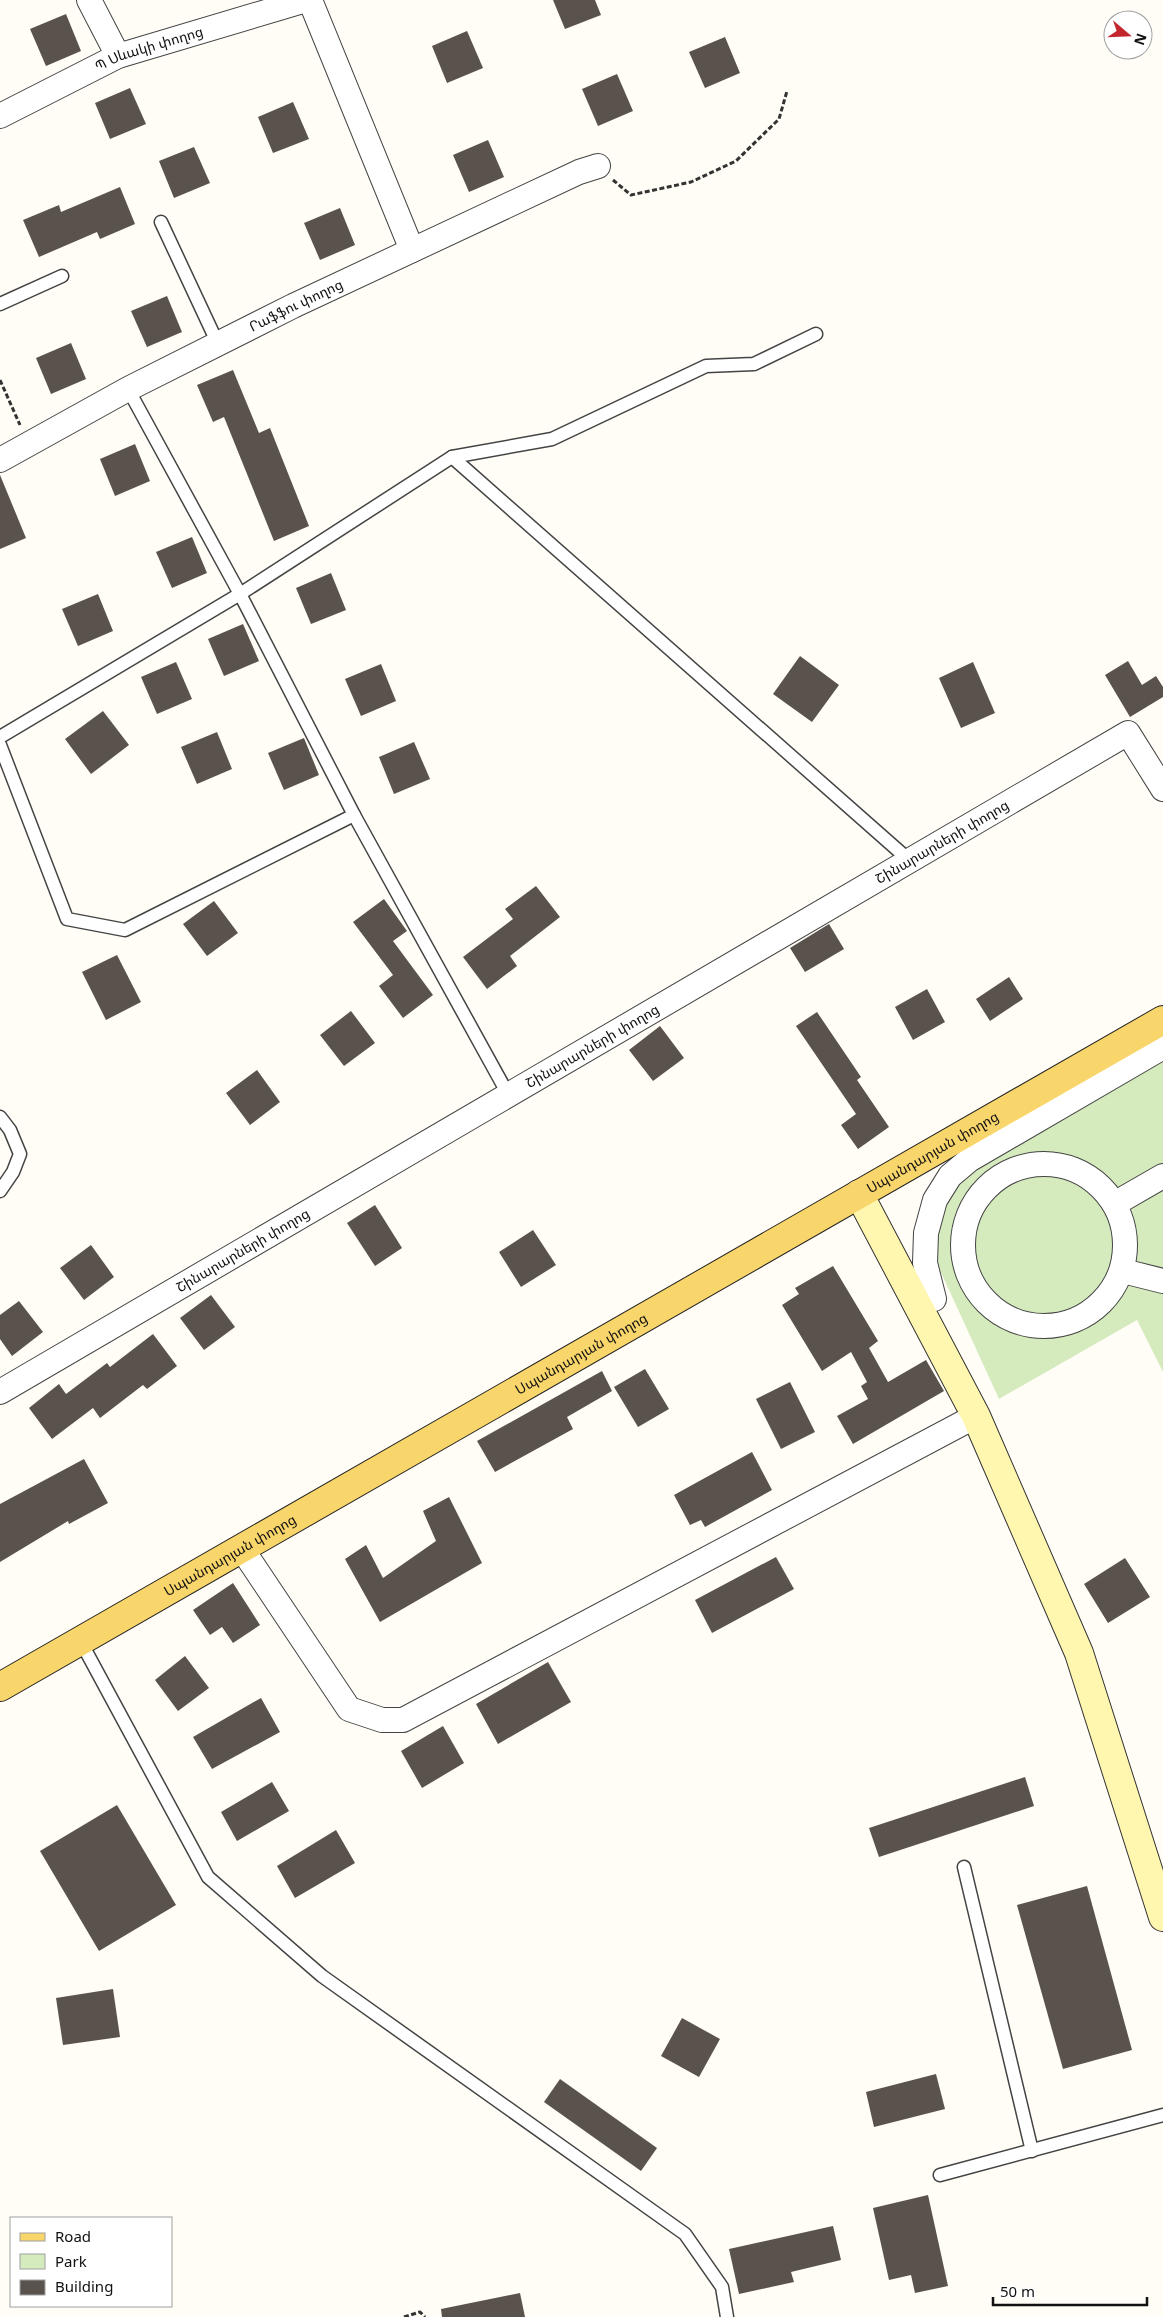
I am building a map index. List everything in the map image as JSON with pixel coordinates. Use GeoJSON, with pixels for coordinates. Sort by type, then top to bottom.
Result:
{"type":"FeatureCollection","features":[{"type":"Feature","properties":{"kind":"main road","name":"Սպանդարյան փողոց"},"geometry":{"type":"LineString","coordinates":[[0,1687],[242,1550],[1163,1020]]}},
{"type":"Feature","properties":{"kind":"street"},"geometry":{"type":"LineString","coordinates":[[89,0],[118,56]]}},
{"type":"Feature","properties":{"kind":"street"},"geometry":{"type":"LineString","coordinates":[[308,0],[412,250]]}},
{"type":"Feature","properties":{"kind":"street","name":"Պ Սևակի փողոց"},"geometry":{"type":"LineString","coordinates":[[0,116],[118,56],[308,0]]}},
{"type":"Feature","properties":{"kind":"street","name":"Րաֆֆու փողոց"},"geometry":{"type":"LineString","coordinates":[[0,460],[128,389],[218,344],[412,250],[579,172],[598,166]]}},
{"type":"Feature","properties":{"kind":"street","name":"Շինարարների փողոց"},"geometry":{"type":"LineString","coordinates":[[0,1392],[1128,733],[1163,789]]}},
{"type":"Feature","properties":{"kind":"street"},"geometry":{"type":"LineString","coordinates":[[934,1299],[925,1263],[926,1233],[935,1200],[950,1176],[969,1160],[1163,1047]]}},
{"type":"Feature","properties":{"kind":"street"},"geometry":{"type":"LineString","coordinates":[[1008,1138],[1021,1168]]}},
{"type":"Feature","properties":{"kind":"street"},"geometry":{"type":"LineString","coordinates":[[1031,1163],[1080,1170],[1116,1203],[1127,1236],[1123,1271],[1094,1312],[1048,1329],[1000,1316],[968,1278],[963,1229],[986,1186],[1021,1168],[1031,1163]]}},
{"type":"Feature","properties":{"kind":"street"},"geometry":{"type":"LineString","coordinates":[[1116,1203],[1163,1176]]}},
{"type":"Feature","properties":{"kind":"street"},"geometry":{"type":"LineString","coordinates":[[859,1194],[976,1416],[1079,1652],[1163,1918]]}},
{"type":"Feature","properties":{"kind":"street"},"geometry":{"type":"LineString","coordinates":[[1123,1271],[1163,1281]]}},
{"type":"Feature","properties":{"kind":"street"},"geometry":{"type":"LineString","coordinates":[[242,1550],[350,1708],[382,1720],[403,1720],[976,1416]]}},
{"type":"Feature","properties":{"kind":"lane"},"geometry":{"type":"LineString","coordinates":[[161,222],[218,344]]}},
{"type":"Feature","properties":{"kind":"lane"},"geometry":{"type":"LineString","coordinates":[[0,304],[62,276]]}},
{"type":"Feature","properties":{"kind":"lane"},"geometry":{"type":"LineString","coordinates":[[0,737],[240,594],[452,457],[552,439],[706,366],[754,364],[816,334]]}},
{"type":"Feature","properties":{"kind":"lane"},"geometry":{"type":"LineString","coordinates":[[128,389],[240,594],[354,815],[509,1096]]}},
{"type":"Feature","properties":{"kind":"lane"},"geometry":{"type":"LineString","coordinates":[[452,457],[909,860]]}},
{"type":"Feature","properties":{"kind":"lane"},"geometry":{"type":"LineString","coordinates":[[0,745],[67,919],[125,930],[354,815]]}},
{"type":"Feature","properties":{"kind":"lane"},"geometry":{"type":"LineString","coordinates":[[0,1117],[10,1130],[20,1154],[14,1172],[0,1191]]}},
{"type":"Feature","properties":{"kind":"lane"},"geometry":{"type":"LineString","coordinates":[[80,1642],[208,1877],[322,1976],[686,2234],[722,2286],[727,2317]]}},
{"type":"Feature","properties":{"kind":"lane"},"geometry":{"type":"LineString","coordinates":[[964,1867],[1032,2151]]}},
{"type":"Feature","properties":{"kind":"lane"},"geometry":{"type":"LineString","coordinates":[[940,2175],[1163,2115]]}},
{"type":"Feature","properties":{"kind":"path"},"geometry":{"type":"LineString","coordinates":[[598,166],[631,195],[691,182],[736,161],[779,118],[787,91]]}},
{"type":"Feature","properties":{"kind":"path"},"geometry":{"type":"LineString","coordinates":[[0,380],[28,444]]}},
{"type":"Feature","properties":{"kind":"path"},"geometry":{"type":"LineString","coordinates":[[404,2317],[420,2312],[425,2317]]}},
{"type":"Feature","properties":{"kind":"green space"},"geometry":{"type":"Polygon","coordinates":[[[1163,1056],[1163,1372],[1137,1320],[999,1399],[934,1257],[950,1179],[1163,1056]]]}},
{"type":"Feature","properties":{"kind":"building"},"geometry":{"type":"Polygon","coordinates":[[[553,0],[595,0],[601,15],[565,29],[553,0]]]}},
{"type":"Feature","properties":{"kind":"building"},"geometry":{"type":"Polygon","coordinates":[[[66,14],[81,51],[46,66],[30,29],[66,14]]]}},
{"type":"Feature","properties":{"kind":"building"},"geometry":{"type":"Polygon","coordinates":[[[467,31],[483,68],[447,83],[432,46],[467,31]]]}},
{"type":"Feature","properties":{"kind":"building"},"geometry":{"type":"Polygon","coordinates":[[[725,37],[740,73],[705,88],[689,52],[725,37]]]}},
{"type":"Feature","properties":{"kind":"building"},"geometry":{"type":"Polygon","coordinates":[[[617,74],[633,111],[598,126],[582,89],[617,74]]]}},
{"type":"Feature","properties":{"kind":"building"},"geometry":{"type":"Polygon","coordinates":[[[130,88],[146,124],[110,139],[95,103],[130,88]]]}},
{"type":"Feature","properties":{"kind":"building"},"geometry":{"type":"Polygon","coordinates":[[[293,102],[309,139],[273,153],[258,117],[293,102]]]}},
{"type":"Feature","properties":{"kind":"building"},"geometry":{"type":"Polygon","coordinates":[[[488,140],[504,177],[469,192],[453,155],[488,140]]]}},
{"type":"Feature","properties":{"kind":"building"},"geometry":{"type":"Polygon","coordinates":[[[194,147],[210,183],[174,198],[159,161],[194,147]]]}},
{"type":"Feature","properties":{"kind":"building"},"geometry":{"type":"Polygon","coordinates":[[[120,187],[135,224],[100,239],[97,232],[39,257],[23,220],[59,205],[61,212],[120,187]]]}},
{"type":"Feature","properties":{"kind":"building"},"geometry":{"type":"Polygon","coordinates":[[[340,208],[355,245],[320,260],[304,223],[340,208]]]}},
{"type":"Feature","properties":{"kind":"building"},"geometry":{"type":"Polygon","coordinates":[[[167,296],[182,332],[147,347],[131,311],[167,296]]]}},
{"type":"Feature","properties":{"kind":"building"},"geometry":{"type":"Polygon","coordinates":[[[71,343],[86,379],[51,394],[36,358],[71,343]]]}},
{"type":"Feature","properties":{"kind":"building"},"geometry":{"type":"Polygon","coordinates":[[[233,370],[259,433],[270,428],[309,526],[274,541],[224,417],[213,422],[197,385],[233,370]]]}},
{"type":"Feature","properties":{"kind":"building"},"geometry":{"type":"Polygon","coordinates":[[[135,444],[150,481],[115,496],[100,459],[135,444]]]}},
{"type":"Feature","properties":{"kind":"building"},"geometry":{"type":"Polygon","coordinates":[[[0,475],[26,538],[0,549],[0,475]]]}},
{"type":"Feature","properties":{"kind":"building"},"geometry":{"type":"Polygon","coordinates":[[[192,537],[207,573],[172,588],[156,552],[192,537]]]}},
{"type":"Feature","properties":{"kind":"building"},"geometry":{"type":"Polygon","coordinates":[[[331,573],[346,610],[311,624],[296,588],[331,573]]]}},
{"type":"Feature","properties":{"kind":"building"},"geometry":{"type":"Polygon","coordinates":[[[98,594],[113,631],[78,646],[62,609],[98,594]]]}},
{"type":"Feature","properties":{"kind":"building"},"geometry":{"type":"Polygon","coordinates":[[[243,624],[259,661],[224,676],[208,639],[243,624]]]}},
{"type":"Feature","properties":{"kind":"building"},"geometry":{"type":"Polygon","coordinates":[[[800,656],[839,685],[812,722],[773,694],[800,656]]]}},
{"type":"Feature","properties":{"kind":"building"},"geometry":{"type":"Polygon","coordinates":[[[1128,661],[1142,685],[1156,676],[1163,687],[1163,697],[1130,717],[1105,675],[1128,661]]]}},
{"type":"Feature","properties":{"kind":"building"},"geometry":{"type":"Polygon","coordinates":[[[176,662],[192,699],[157,714],[141,677],[176,662]]]}},
{"type":"Feature","properties":{"kind":"building"},"geometry":{"type":"Polygon","coordinates":[[[973,662],[995,713],[961,728],[939,678],[973,662]]]}},
{"type":"Feature","properties":{"kind":"building"},"geometry":{"type":"Polygon","coordinates":[[[381,664],[396,701],[361,716],[345,679],[381,664]]]}},
{"type":"Feature","properties":{"kind":"building"},"geometry":{"type":"Polygon","coordinates":[[[103,711],[129,745],[91,774],[65,739],[103,711]]]}},
{"type":"Feature","properties":{"kind":"building"},"geometry":{"type":"Polygon","coordinates":[[[217,732],[232,769],[197,784],[181,747],[217,732]]]}},
{"type":"Feature","properties":{"kind":"building"},"geometry":{"type":"Polygon","coordinates":[[[304,738],[319,775],[284,790],[268,753],[304,738]]]}},
{"type":"Feature","properties":{"kind":"building"},"geometry":{"type":"Polygon","coordinates":[[[414,742],[430,779],[394,794],[379,757],[414,742]]]}},
{"type":"Feature","properties":{"kind":"building"},"geometry":{"type":"Polygon","coordinates":[[[536,886],[560,917],[510,956],[517,966],[487,989],[463,957],[513,919],[505,909],[536,886]]]}},
{"type":"Feature","properties":{"kind":"building"},"geometry":{"type":"Polygon","coordinates":[[[384,899],[407,931],[393,941],[433,995],[403,1018],[379,986],[393,975],[353,922],[384,899]]]}},
{"type":"Feature","properties":{"kind":"building"},"geometry":{"type":"Polygon","coordinates":[[[214,901],[238,933],[207,956],[183,924],[214,901]]]}},
{"type":"Feature","properties":{"kind":"building"},"geometry":{"type":"Polygon","coordinates":[[[829,924],[844,949],[805,972],[790,948],[829,924]]]}},
{"type":"Feature","properties":{"kind":"building"},"geometry":{"type":"Polygon","coordinates":[[[117,955],[141,1002],[106,1020],[82,972],[117,955]]]}},
{"type":"Feature","properties":{"kind":"building"},"geometry":{"type":"Polygon","coordinates":[[[1009,977],[1023,999],[990,1021],[976,999],[1009,977]]]}},
{"type":"Feature","properties":{"kind":"building"},"geometry":{"type":"Polygon","coordinates":[[[927,989],[945,1022],[913,1040],[895,1007],[927,989]]]}},
{"type":"Feature","properties":{"kind":"building"},"geometry":{"type":"Polygon","coordinates":[[[351,1011],[375,1043],[344,1066],[320,1035],[351,1011]]]}},
{"type":"Feature","properties":{"kind":"building"},"geometry":{"type":"Polygon","coordinates":[[[817,1012],[861,1077],[857,1080],[889,1127],[858,1149],[841,1125],[856,1114],[796,1026],[817,1012]]]}},
{"type":"Feature","properties":{"kind":"building"},"geometry":{"type":"Polygon","coordinates":[[[660,1026],[684,1058],[653,1081],[629,1050],[660,1026]]]}},
{"type":"Feature","properties":{"kind":"building"},"geometry":{"type":"Polygon","coordinates":[[[257,1070],[280,1102],[250,1125],[226,1093],[257,1070]]]}},
{"type":"Feature","properties":{"kind":"building"},"geometry":{"type":"Polygon","coordinates":[[[375,1205],[402,1248],[375,1266],[347,1223],[375,1205]]]}},
{"type":"Feature","properties":{"kind":"building"},"geometry":{"type":"Polygon","coordinates":[[[533,1230],[556,1265],[521,1287],[499,1252],[533,1230]]]}},
{"type":"Feature","properties":{"kind":"building"},"geometry":{"type":"Polygon","coordinates":[[[91,1245],[114,1277],[84,1300],[60,1268],[91,1245]]]}},
{"type":"Feature","properties":{"kind":"building"},"geometry":{"type":"Polygon","coordinates":[[[833,1266],[878,1341],[869,1348],[888,1382],[926,1360],[944,1391],[853,1444],[837,1416],[868,1399],[861,1386],[867,1382],[851,1352],[822,1371],[782,1305],[799,1294],[795,1288],[833,1266]]]}},
{"type":"Feature","properties":{"kind":"building"},"geometry":{"type":"Polygon","coordinates":[[[211,1295],[235,1327],[204,1350],[180,1318],[211,1295]]]}},
{"type":"Feature","properties":{"kind":"building"},"geometry":{"type":"Polygon","coordinates":[[[19,1301],[43,1332],[12,1356],[0,1339],[0,1315],[19,1301]]]}},
{"type":"Feature","properties":{"kind":"building"},"geometry":{"type":"Polygon","coordinates":[[[153,1334],[177,1366],[147,1389],[143,1385],[100,1418],[93,1408],[52,1439],[29,1408],[59,1384],[66,1394],[107,1363],[110,1367],[153,1334]]]}},
{"type":"Feature","properties":{"kind":"building"},"geometry":{"type":"Polygon","coordinates":[[[645,1369],[669,1409],[638,1427],[614,1387],[645,1369]]]}},
{"type":"Feature","properties":{"kind":"building"},"geometry":{"type":"Polygon","coordinates":[[[602,1371],[612,1391],[567,1417],[573,1429],[495,1472],[477,1441],[602,1371]]]}},
{"type":"Feature","properties":{"kind":"building"},"geometry":{"type":"Polygon","coordinates":[[[790,1382],[815,1432],[781,1449],[756,1399],[790,1382]]]}},
{"type":"Feature","properties":{"kind":"building"},"geometry":{"type":"Polygon","coordinates":[[[752,1452],[772,1490],[705,1527],[701,1520],[690,1525],[674,1495],[752,1452]]]}},
{"type":"Feature","properties":{"kind":"building"},"geometry":{"type":"Polygon","coordinates":[[[84,1459],[108,1503],[69,1524],[68,1521],[0,1562],[0,1504],[84,1459]]]}},
{"type":"Feature","properties":{"kind":"building"},"geometry":{"type":"Polygon","coordinates":[[[449,1497],[482,1563],[380,1622],[345,1559],[366,1545],[383,1578],[436,1541],[423,1511],[449,1497]]]}},
{"type":"Feature","properties":{"kind":"building"},"geometry":{"type":"Polygon","coordinates":[[[776,1557],[794,1589],[712,1633],[695,1600],[776,1557]]]}},
{"type":"Feature","properties":{"kind":"building"},"geometry":{"type":"Polygon","coordinates":[[[1125,1558],[1150,1597],[1108,1623],[1084,1584],[1125,1558]]]}},
{"type":"Feature","properties":{"kind":"building"},"geometry":{"type":"Polygon","coordinates":[[[233,1583],[260,1625],[233,1643],[222,1627],[210,1635],[193,1610],[233,1583]]]}},
{"type":"Feature","properties":{"kind":"building"},"geometry":{"type":"Polygon","coordinates":[[[185,1656],[209,1688],[178,1711],[155,1680],[185,1656]]]}},
{"type":"Feature","properties":{"kind":"building"},"geometry":{"type":"Polygon","coordinates":[[[548,1662],[571,1702],[498,1744],[476,1704],[548,1662]]]}},
{"type":"Feature","properties":{"kind":"building"},"geometry":{"type":"Polygon","coordinates":[[[261,1698],[280,1732],[212,1769],[193,1737],[261,1698]]]}},
{"type":"Feature","properties":{"kind":"building"},"geometry":{"type":"Polygon","coordinates":[[[443,1726],[464,1763],[422,1788],[401,1751],[443,1726]]]}},
{"type":"Feature","properties":{"kind":"building"},"geometry":{"type":"Polygon","coordinates":[[[1025,1777],[1034,1806],[879,1857],[869,1828],[1025,1777]]]}},
{"type":"Feature","properties":{"kind":"building"},"geometry":{"type":"Polygon","coordinates":[[[272,1782],[289,1811],[237,1841],[221,1812],[272,1782]]]}},
{"type":"Feature","properties":{"kind":"building"},"geometry":{"type":"Polygon","coordinates":[[[117,1805],[176,1905],[99,1951],[40,1851],[117,1805]]]}},
{"type":"Feature","properties":{"kind":"building"},"geometry":{"type":"Polygon","coordinates":[[[336,1830],[355,1863],[295,1898],[277,1866],[336,1830]]]}},
{"type":"Feature","properties":{"kind":"building"},"geometry":{"type":"Polygon","coordinates":[[[1087,1886],[1132,2050],[1063,2069],[1017,1905],[1087,1886]]]}},
{"type":"Feature","properties":{"kind":"building"},"geometry":{"type":"Polygon","coordinates":[[[113,1989],[120,2037],[63,2045],[56,1998],[113,1989]]]}},
{"type":"Feature","properties":{"kind":"building"},"geometry":{"type":"Polygon","coordinates":[[[682,2018],[720,2039],[699,2077],[661,2056],[682,2018]]]}},
{"type":"Feature","properties":{"kind":"building"},"geometry":{"type":"Polygon","coordinates":[[[936,2074],[945,2109],[874,2127],[866,2092],[936,2074]]]}},
{"type":"Feature","properties":{"kind":"building"},"geometry":{"type":"Polygon","coordinates":[[[560,2079],[657,2148],[641,2171],[544,2102],[560,2079]]]}},
{"type":"Feature","properties":{"kind":"building"},"geometry":{"type":"Polygon","coordinates":[[[928,2195],[948,2286],[915,2293],[911,2275],[889,2280],[873,2208],[928,2195]]]}},
{"type":"Feature","properties":{"kind":"building"},"geometry":{"type":"Polygon","coordinates":[[[833,2226],[841,2260],[791,2272],[794,2282],[739,2294],[729,2249],[833,2226]]]}},
{"type":"Feature","properties":{"kind":"building"},"geometry":{"type":"Polygon","coordinates":[[[520,2293],[525,2317],[442,2317],[441,2309],[520,2293]]]}}]}
